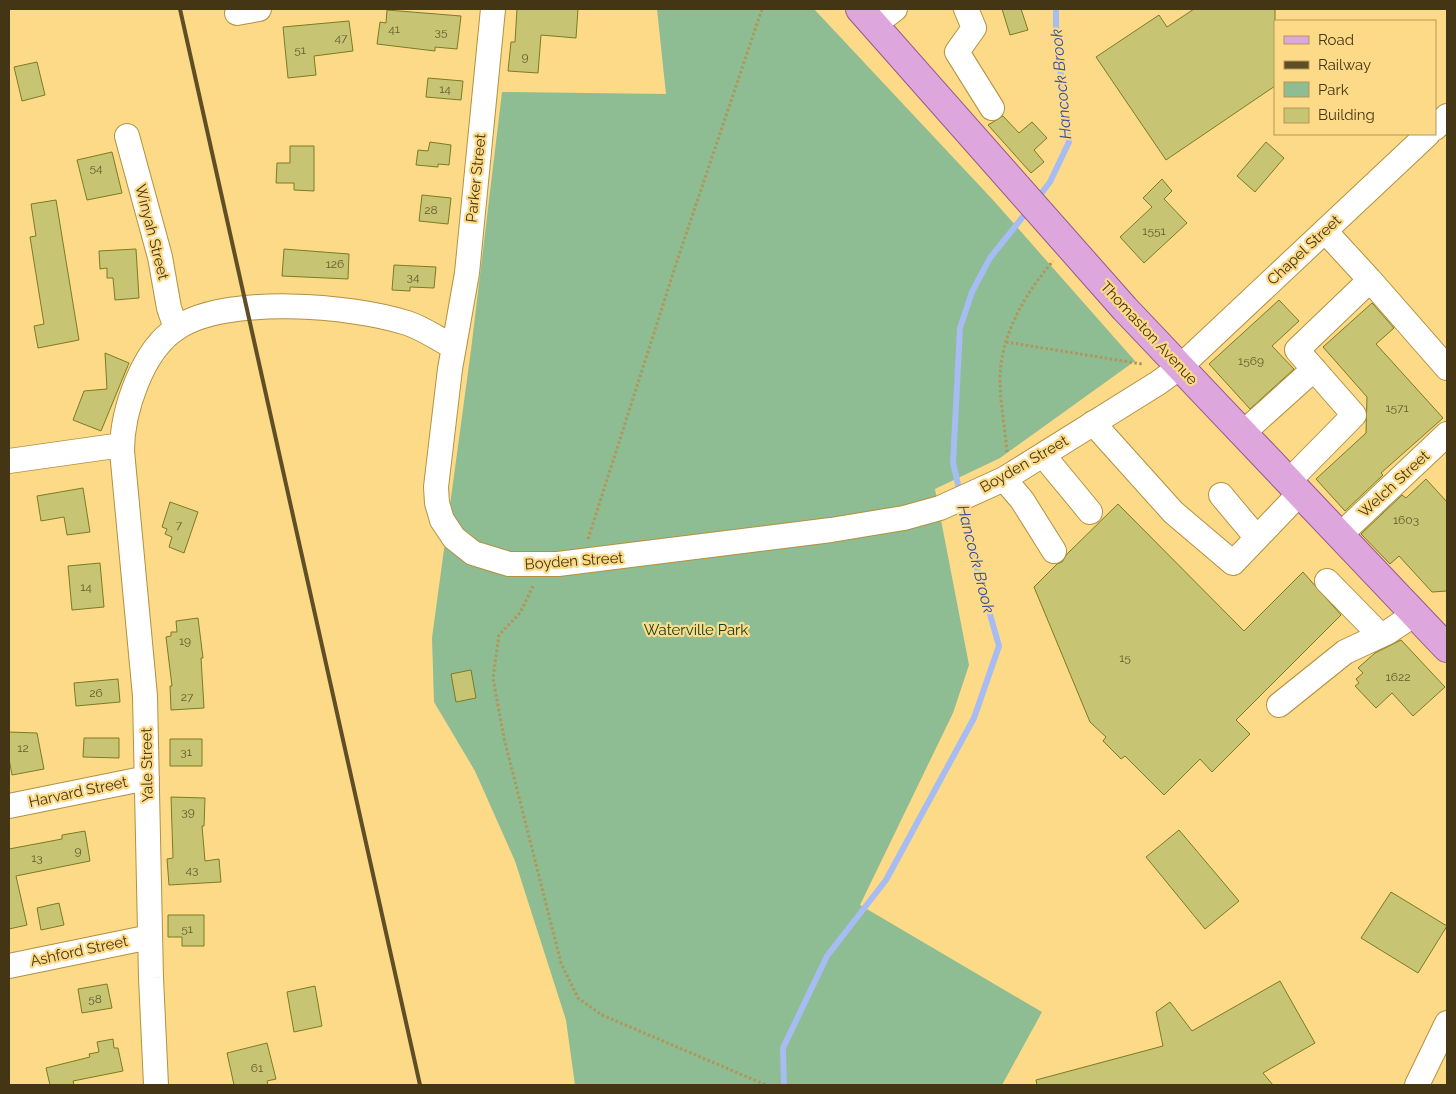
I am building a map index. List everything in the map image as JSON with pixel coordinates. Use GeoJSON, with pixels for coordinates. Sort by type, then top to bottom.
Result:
{"type":"FeatureCollection","features":[{"type":"Feature","properties":{"kind":"main road","name":"Thomaston Avenue"},"geometry":{"type":"LineString","coordinates":[[867,17],[1180,367],[1447,648]]}},
{"type":"Feature","properties":{"kind":"street","name":"Parker Street"},"geometry":{"type":"LineString","coordinates":[[454,347],[467,273],[493,9]]}},
{"type":"Feature","properties":{"kind":"street"},"geometry":{"type":"LineString","coordinates":[[867,17],[895,9]]}},
{"type":"Feature","properties":{"kind":"street"},"geometry":{"type":"LineString","coordinates":[[966,9],[974,28],[957,52],[992,108]]}},
{"type":"Feature","properties":{"kind":"street"},"geometry":{"type":"LineString","coordinates":[[1436,127],[1447,116]]}},
{"type":"Feature","properties":{"kind":"street","name":"Chapel Street"},"geometry":{"type":"LineString","coordinates":[[1180,367],[1427,135]]}},
{"type":"Feature","properties":{"kind":"street","name":"Winyah Street"},"geometry":{"type":"LineString","coordinates":[[127,136],[160,257],[169,308],[176,328]]}},
{"type":"Feature","properties":{"kind":"street"},"geometry":{"type":"LineString","coordinates":[[1325,231],[1447,368]]}},
{"type":"Feature","properties":{"kind":"street"},"geometry":{"type":"LineString","coordinates":[[1093,423],[1173,512],[1233,563],[1257,538],[1294,487],[1354,416],[1297,350],[1370,280]]}},
{"type":"Feature","properties":{"kind":"street"},"geometry":{"type":"LineString","coordinates":[[9,461],[122,445],[125,414],[145,366],[160,343],[176,328],[204,315],[227,310],[270,306],[356,313],[406,323],[454,347]]}},
{"type":"Feature","properties":{"kind":"street","name":"Boyden Street"},"geometry":{"type":"LineString","coordinates":[[454,347],[437,478],[437,503],[442,520],[451,534],[463,546],[484,558],[509,564],[543,565],[584,562],[831,530],[904,518],[940,508],[1004,479],[1158,383],[1180,367]]}},
{"type":"Feature","properties":{"kind":"street"},"geometry":{"type":"LineString","coordinates":[[1243,433],[1314,369]]}},
{"type":"Feature","properties":{"kind":"street","name":"Welch Street"},"geometry":{"type":"LineString","coordinates":[[1340,535],[1447,434]]}},
{"type":"Feature","properties":{"kind":"street","name":"Yale Street"},"geometry":{"type":"LineString","coordinates":[[122,445],[143,668],[156,1085]]}},
{"type":"Feature","properties":{"kind":"street"},"geometry":{"type":"LineString","coordinates":[[1043,455],[1090,512]]}},
{"type":"Feature","properties":{"kind":"street"},"geometry":{"type":"LineString","coordinates":[[1004,479],[1022,500],[1054,551]]}},
{"type":"Feature","properties":{"kind":"street"},"geometry":{"type":"LineString","coordinates":[[1221,495],[1257,538]]}},
{"type":"Feature","properties":{"kind":"street"},"geometry":{"type":"LineString","coordinates":[[1328,581],[1380,636]]}},
{"type":"Feature","properties":{"kind":"street"},"geometry":{"type":"LineString","coordinates":[[1279,705],[1345,652],[1380,636],[1415,614]]}},
{"type":"Feature","properties":{"kind":"street","name":"Harvard Street"},"geometry":{"type":"LineString","coordinates":[[9,806],[147,778]]}},
{"type":"Feature","properties":{"kind":"street","name":"Ashford Street"},"geometry":{"type":"LineString","coordinates":[[9,966],[150,937]]}},
{"type":"Feature","properties":{"kind":"street"},"geometry":{"type":"LineString","coordinates":[[1417,1085],[1447,1023]]}},
{"type":"Feature","properties":{"kind":"path"},"geometry":{"type":"LineString","coordinates":[[584,562],[589,532],[678,258],[762,9]]}},
{"type":"Feature","properties":{"kind":"path"},"geometry":{"type":"LineString","coordinates":[[1014,452],[1008,457],[1000,380],[1006,342],[1016,316],[1038,278],[1056,258],[1060,264]]}},
{"type":"Feature","properties":{"kind":"path"},"geometry":{"type":"LineString","coordinates":[[1006,342],[1143,363],[1141,370]]}},
{"type":"Feature","properties":{"kind":"path"},"geometry":{"type":"LineString","coordinates":[[543,565],[520,613],[499,635],[493,678],[504,738],[561,963],[578,998],[602,1015],[765,1085]]}},
{"type":"Feature","properties":{"kind":"green space","name":"Waterville Park"},"geometry":{"type":"Polygon","coordinates":[[[657,9],[814,9],[993,200],[1135,361],[1000,458],[935,489],[969,665],[953,713],[860,905],[1042,1012],[1002,1085],[575,1085],[566,1020],[515,861],[475,771],[434,702],[432,638],[471,350],[502,92],[666,94],[657,9]]]}},
{"type":"Feature","properties":{"kind":"building"},"geometry":{"type":"Polygon","coordinates":[[[517,9],[578,9],[576,38],[541,35],[538,73],[508,71],[511,42],[515,42],[517,9]]]}},
{"type":"Feature","properties":{"kind":"building"},"geometry":{"type":"Polygon","coordinates":[[[1002,9],[1021,9],[1028,30],[1010,35],[1002,9]]]}},
{"type":"Feature","properties":{"kind":"building"},"geometry":{"type":"Polygon","coordinates":[[[1194,9],[1275,9],[1274,87],[1166,160],[1096,57],[1159,15],[1167,27],[1194,9]]]}},
{"type":"Feature","properties":{"kind":"building"},"geometry":{"type":"Polygon","coordinates":[[[387,10],[461,16],[457,49],[435,47],[435,51],[377,44],[380,22],[386,23],[387,10]]]}},
{"type":"Feature","properties":{"kind":"building"},"geometry":{"type":"Polygon","coordinates":[[[349,21],[353,51],[314,56],[316,75],[288,78],[283,27],[349,21]]]}},
{"type":"Feature","properties":{"kind":"building"},"geometry":{"type":"Polygon","coordinates":[[[37,62],[45,95],[22,101],[14,67],[37,62]]]}},
{"type":"Feature","properties":{"kind":"building"},"geometry":{"type":"Polygon","coordinates":[[[428,78],[463,81],[461,100],[426,97],[428,78]]]}},
{"type":"Feature","properties":{"kind":"building"},"geometry":{"type":"Polygon","coordinates":[[[1003,116],[1019,133],[1032,122],[1047,138],[1034,150],[1044,162],[1031,173],[988,125],[1003,116]]]}},
{"type":"Feature","properties":{"kind":"building"},"geometry":{"type":"Polygon","coordinates":[[[430,142],[451,145],[449,165],[438,164],[438,167],[416,165],[418,150],[428,151],[430,142]]]}},
{"type":"Feature","properties":{"kind":"building"},"geometry":{"type":"Polygon","coordinates":[[[1266,142],[1284,158],[1255,192],[1237,176],[1266,142]]]}},
{"type":"Feature","properties":{"kind":"building"},"geometry":{"type":"Polygon","coordinates":[[[290,146],[314,146],[314,191],[294,190],[294,183],[276,183],[277,163],[290,163],[290,146]]]}},
{"type":"Feature","properties":{"kind":"building"},"geometry":{"type":"Polygon","coordinates":[[[112,152],[122,193],[87,200],[77,160],[112,152]]]}},
{"type":"Feature","properties":{"kind":"building"},"geometry":{"type":"Polygon","coordinates":[[[1162,179],[1172,191],[1164,199],[1187,223],[1144,263],[1120,237],[1152,207],[1143,198],[1162,179]]]}},
{"type":"Feature","properties":{"kind":"building"},"geometry":{"type":"Polygon","coordinates":[[[422,195],[451,198],[448,224],[419,221],[422,195]]]}},
{"type":"Feature","properties":{"kind":"building"},"geometry":{"type":"Polygon","coordinates":[[[56,200],[79,340],[38,348],[34,326],[44,324],[30,237],[36,236],[31,204],[56,200]]]}},
{"type":"Feature","properties":{"kind":"building"},"geometry":{"type":"Polygon","coordinates":[[[136,249],[139,298],[115,300],[113,278],[107,278],[107,268],[100,269],[99,251],[136,249]]]}},
{"type":"Feature","properties":{"kind":"building"},"geometry":{"type":"Polygon","coordinates":[[[284,249],[349,254],[348,279],[282,276],[284,249]]]}},
{"type":"Feature","properties":{"kind":"building"},"geometry":{"type":"Polygon","coordinates":[[[394,265],[436,267],[434,288],[410,287],[410,291],[392,290],[394,265]]]}},
{"type":"Feature","properties":{"kind":"building"},"geometry":{"type":"Polygon","coordinates":[[[1279,300],[1299,321],[1272,346],[1294,369],[1250,409],[1209,364],[1279,300]]]}},
{"type":"Feature","properties":{"kind":"building"},"geometry":{"type":"Polygon","coordinates":[[[1372,303],[1394,328],[1376,344],[1443,418],[1381,473],[1383,475],[1345,511],[1316,479],[1366,433],[1367,397],[1323,347],[1372,303]]]}},
{"type":"Feature","properties":{"kind":"building"},"geometry":{"type":"Polygon","coordinates":[[[105,353],[129,363],[101,431],[73,420],[84,391],[107,389],[105,353]]]}},
{"type":"Feature","properties":{"kind":"building"},"geometry":{"type":"Polygon","coordinates":[[[1426,479],[1447,502],[1447,591],[1432,592],[1399,556],[1390,564],[1361,534],[1402,495],[1406,498],[1426,479]]]}},
{"type":"Feature","properties":{"kind":"building"},"geometry":{"type":"Polygon","coordinates":[[[83,488],[90,532],[67,535],[64,517],[41,521],[37,496],[83,488]]]}},
{"type":"Feature","properties":{"kind":"building"},"geometry":{"type":"Polygon","coordinates":[[[170,502],[198,512],[184,553],[169,547],[172,537],[165,534],[167,529],[162,527],[170,502]]]}},
{"type":"Feature","properties":{"kind":"building"},"geometry":{"type":"Polygon","coordinates":[[[1118,504],[1244,631],[1303,572],[1341,615],[1236,720],[1250,734],[1212,772],[1200,759],[1164,795],[1125,756],[1121,759],[1103,741],[1106,737],[1090,722],[1034,587],[1057,564],[1062,562],[1067,554],[1118,504]]]}},
{"type":"Feature","properties":{"kind":"building"},"geometry":{"type":"Polygon","coordinates":[[[100,563],[104,607],[72,610],[68,566],[100,563]]]}},
{"type":"Feature","properties":{"kind":"building"},"geometry":{"type":"Polygon","coordinates":[[[198,618],[203,658],[201,658],[204,708],[171,710],[170,686],[172,686],[166,637],[171,636],[171,632],[177,632],[176,621],[198,618]]]}},
{"type":"Feature","properties":{"kind":"building"},"geometry":{"type":"Polygon","coordinates":[[[1401,640],[1445,687],[1413,716],[1392,693],[1376,708],[1355,686],[1359,683],[1356,679],[1363,673],[1358,668],[1375,653],[1401,640]]]}},
{"type":"Feature","properties":{"kind":"building"},"geometry":{"type":"Polygon","coordinates":[[[471,670],[476,698],[456,702],[451,674],[471,670]]]}},
{"type":"Feature","properties":{"kind":"building"},"geometry":{"type":"Polygon","coordinates":[[[118,679],[120,702],[76,706],[74,683],[118,679]]]}},
{"type":"Feature","properties":{"kind":"building"},"geometry":{"type":"Polygon","coordinates":[[[9,732],[37,733],[44,769],[12,775],[9,759],[9,732]]]}},
{"type":"Feature","properties":{"kind":"building"},"geometry":{"type":"Polygon","coordinates":[[[84,738],[119,738],[119,758],[83,757],[84,738]]]}},
{"type":"Feature","properties":{"kind":"building"},"geometry":{"type":"Polygon","coordinates":[[[170,739],[202,739],[202,766],[170,766],[170,739]]]}},
{"type":"Feature","properties":{"kind":"building"},"geometry":{"type":"Polygon","coordinates":[[[171,797],[205,798],[204,826],[202,826],[205,861],[219,859],[221,882],[169,885],[167,859],[173,858],[171,797]]]}},
{"type":"Feature","properties":{"kind":"building"},"geometry":{"type":"Polygon","coordinates":[[[1179,830],[1239,901],[1205,929],[1146,857],[1179,830]]]}},
{"type":"Feature","properties":{"kind":"building"},"geometry":{"type":"Polygon","coordinates":[[[85,831],[90,861],[16,876],[27,925],[9,929],[9,849],[62,839],[62,835],[85,831]]]}},
{"type":"Feature","properties":{"kind":"building"},"geometry":{"type":"Polygon","coordinates":[[[1391,892],[1447,926],[1418,973],[1361,938],[1391,892]]]}},
{"type":"Feature","properties":{"kind":"building"},"geometry":{"type":"Polygon","coordinates":[[[59,903],[64,925],[41,930],[37,908],[59,903]]]}},
{"type":"Feature","properties":{"kind":"building"},"geometry":{"type":"Polygon","coordinates":[[[168,915],[204,915],[204,946],[182,946],[182,937],[168,937],[168,915]]]}},
{"type":"Feature","properties":{"kind":"building"},"geometry":{"type":"Polygon","coordinates":[[[1280,981],[1315,1043],[1263,1073],[1273,1085],[1037,1085],[1036,1080],[1163,1046],[1156,1012],[1170,1002],[1192,1031],[1280,981]]]}},
{"type":"Feature","properties":{"kind":"building"},"geometry":{"type":"Polygon","coordinates":[[[107,984],[112,1008],[82,1013],[78,989],[107,984]]]}},
{"type":"Feature","properties":{"kind":"building"},"geometry":{"type":"Polygon","coordinates":[[[315,986],[322,1026],[294,1032],[287,992],[315,986]]]}},
{"type":"Feature","properties":{"kind":"building"},"geometry":{"type":"Polygon","coordinates":[[[113,1039],[114,1048],[118,1048],[123,1071],[73,1081],[74,1085],[50,1085],[46,1068],[90,1057],[89,1054],[99,1052],[97,1042],[113,1039]]]}},
{"type":"Feature","properties":{"kind":"building"},"geometry":{"type":"Polygon","coordinates":[[[267,1043],[276,1079],[267,1081],[268,1085],[234,1085],[227,1053],[267,1043]]]}},
{"type":"Feature","properties":{"kind":"waterway","name":"Hancock Brook"},"geometry":{"type":"LineString","coordinates":[[1037,199],[1050,182],[1069,142],[1056,37],[1056,9]]}},
{"type":"Feature","properties":{"kind":"waterway","name":"Hancock Brook"},"geometry":{"type":"LineString","coordinates":[[960,493],[953,463],[960,328],[972,292],[990,258],[1029,209]]}},
{"type":"Feature","properties":{"kind":"waterway","name":"Hancock Brook"},"geometry":{"type":"LineString","coordinates":[[784,1085],[783,1048],[827,956],[886,880],[974,718],[999,646],[976,565],[962,503]]}},
{"type":"Feature","properties":{"kind":"railway"},"geometry":{"type":"LineString","coordinates":[[180,9],[420,1085]]}}]}
